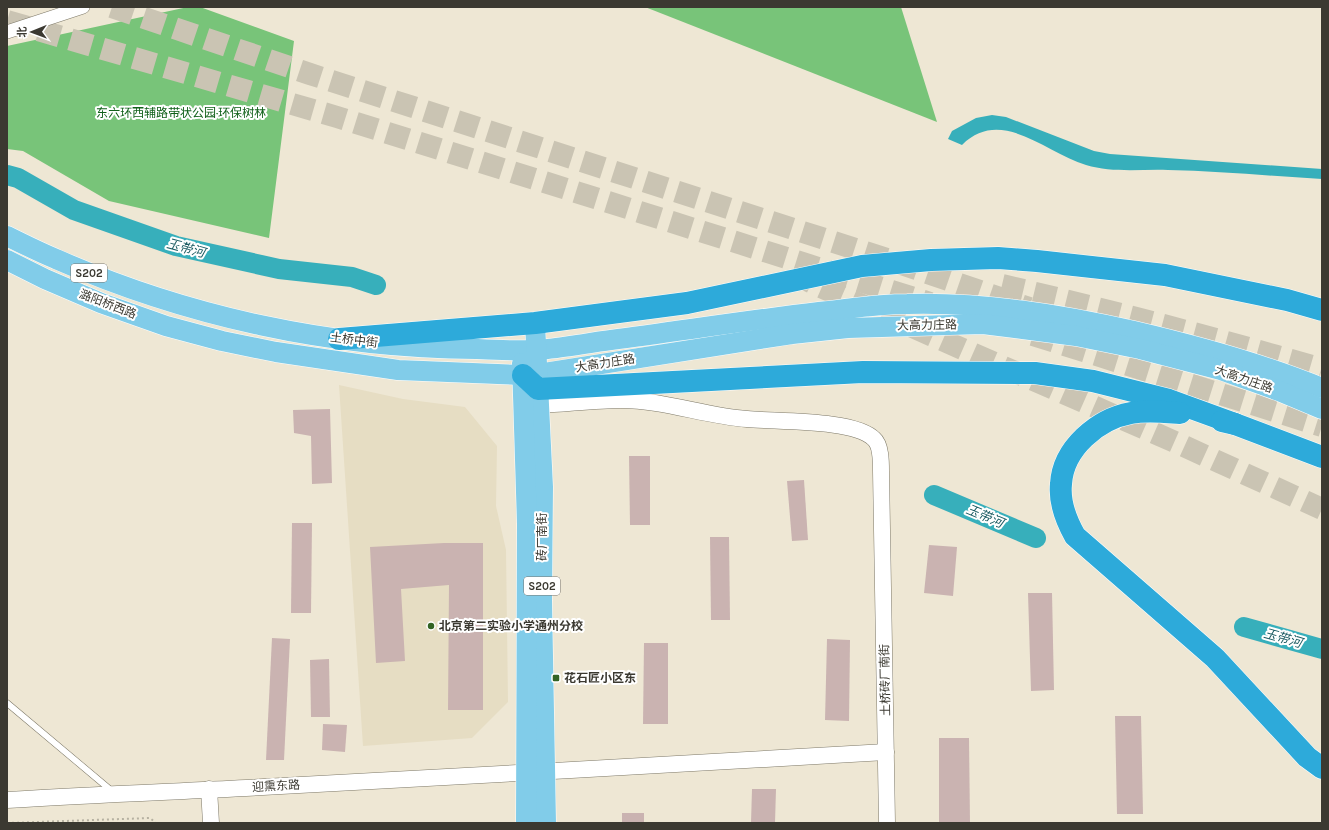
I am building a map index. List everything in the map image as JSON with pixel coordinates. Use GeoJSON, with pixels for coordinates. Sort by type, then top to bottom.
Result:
{"type":"FeatureCollection","features":[{"type":"Feature","properties":{"kind":"highway"},"geometry":{"type":"LineString","coordinates":[[339,339],[528,324],[687,303],[862,266],[931,260],[998,258],[1037,260],[1165,276],[1287,300],[1322,310]]}},
{"type":"Feature","properties":{"kind":"highway"},"geometry":{"type":"LineString","coordinates":[[535,386],[863,372],[1035,373],[1093,381],[1169,400],[1322,457]]}},
{"type":"Feature","properties":{"kind":"highway"},"geometry":{"type":"LineString","coordinates":[[1235,424],[1180,413],[1152,411],[1132,412],[1116,417],[1096,427],[1082,440],[1071,454],[1063,471],[1060,483],[1061,499],[1065,518],[1075,536],[1215,658],[1307,757],[1322,768]]}},
{"type":"Feature","properties":{"kind":"main road","name":"潞阳桥西路"},"geometry":{"type":"LineString","coordinates":[[7,236],[54,259],[94,275],[174,303]]}},
{"type":"Feature","properties":{"kind":"main road","name":"潞阳桥西路"},"geometry":{"type":"LineString","coordinates":[[7,260],[45,279],[102,303],[166,326],[222,341],[276,352],[398,370],[535,386]]}},
{"type":"Feature","properties":{"kind":"main road","name":"土桥中街"},"geometry":{"type":"LineString","coordinates":[[174,303],[224,318],[279,330],[339,339],[409,347],[529,350]]}},
{"type":"Feature","properties":{"kind":"main road","name":"大高力庄路"},"geometry":{"type":"LineString","coordinates":[[529,350],[855,308],[904,304],[957,304],[1003,307],[1080,319],[1234,356],[1322,388]]}},
{"type":"Feature","properties":{"kind":"main road","name":"砖厂南街"},"geometry":{"type":"LineString","coordinates":[[526,823],[536,772],[542,601],[542,487],[535,386],[529,350],[528,324]]}},
{"type":"Feature","properties":{"kind":"main road","name":"大高力庄路"},"geometry":{"type":"LineString","coordinates":[[535,386],[792,334],[848,328],[982,324],[1076,336],[1140,348],[1221,370],[1279,391],[1322,409]]}},
{"type":"Feature","properties":{"kind":"main road","name":"砖厂南街"},"geometry":{"type":"LineString","coordinates":[[535,386],[527,524],[536,772],[546,823]]}},
{"type":"Feature","properties":{"kind":"street"},"geometry":{"type":"LineString","coordinates":[[7,32],[83,7]]}},
{"type":"Feature","properties":{"kind":"street","name":"土桥砖厂南街"},"geometry":{"type":"LineString","coordinates":[[535,386],[622,400],[655,403],[720,416],[832,424],[859,430],[875,439],[880,452],[887,823]]}},
{"type":"Feature","properties":{"kind":"street","name":"迎熏东路"},"geometry":{"type":"LineString","coordinates":[[7,800],[886,752]]}},
{"type":"Feature","properties":{"kind":"street"},"geometry":{"type":"LineString","coordinates":[[209,790],[212,823]]}},
{"type":"Feature","properties":{"kind":"lane"},"geometry":{"type":"LineString","coordinates":[[7,703],[115,793]]}},
{"type":"Feature","properties":{"kind":"path"},"geometry":{"type":"LineString","coordinates":[[7,823],[150,818],[156,823]]}},
{"type":"Feature","properties":{"kind":"shaded area","name":"北京第二实验小学通州分校"},"geometry":{"type":"Polygon","coordinates":[[[339,385],[403,399],[465,407],[497,446],[496,506],[506,550],[508,702],[472,738],[363,746],[339,385]]]}},
{"type":"Feature","properties":{"kind":"green space","name":"东六环西辅路带状公园·环保树林"},"geometry":{"type":"Polygon","coordinates":[[[188,7],[200,7],[294,41],[269,238],[109,201],[23,151],[7,149],[7,46],[188,7]]]}},
{"type":"Feature","properties":{"kind":"green space"},"geometry":{"type":"Polygon","coordinates":[[[645,7],[901,7],[937,122],[645,7]]]}},
{"type":"Feature","properties":{"kind":"water"},"geometry":{"type":"Polygon","coordinates":[[[992,115],[1006,117],[1094,151],[1110,154],[1322,169],[1322,179],[1206,171],[1106,169],[1086,165],[1024,136],[1008,131],[992,130],[977,134],[962,145],[948,139],[952,131],[976,118],[992,115]]]}},
{"type":"Feature","properties":{"kind":"building"},"geometry":{"type":"Polygon","coordinates":[[[330,409],[332,483],[312,484],[311,436],[294,433],[293,410],[330,409]]]}},
{"type":"Feature","properties":{"kind":"building"},"geometry":{"type":"Polygon","coordinates":[[[629,456],[650,456],[650,525],[630,525],[629,456]]]}},
{"type":"Feature","properties":{"kind":"building"},"geometry":{"type":"Polygon","coordinates":[[[804,480],[808,540],[792,541],[787,481],[804,480]]]}},
{"type":"Feature","properties":{"kind":"building"},"geometry":{"type":"Polygon","coordinates":[[[292,523],[312,523],[311,613],[291,613],[292,523]]]}},
{"type":"Feature","properties":{"kind":"building"},"geometry":{"type":"Polygon","coordinates":[[[710,537],[729,537],[730,620],[711,620],[710,537]]]}},
{"type":"Feature","properties":{"kind":"building"},"geometry":{"type":"Polygon","coordinates":[[[444,543],[483,543],[483,710],[448,710],[449,585],[401,589],[405,661],[376,663],[370,547],[444,543]]]}},
{"type":"Feature","properties":{"kind":"building"},"geometry":{"type":"Polygon","coordinates":[[[929,545],[957,547],[953,596],[924,593],[929,545]]]}},
{"type":"Feature","properties":{"kind":"building"},"geometry":{"type":"Polygon","coordinates":[[[1028,593],[1052,593],[1054,690],[1031,691],[1028,593]]]}},
{"type":"Feature","properties":{"kind":"building"},"geometry":{"type":"Polygon","coordinates":[[[272,638],[290,639],[284,760],[266,760],[272,638]]]}},
{"type":"Feature","properties":{"kind":"building"},"geometry":{"type":"Polygon","coordinates":[[[827,639],[850,640],[849,721],[825,720],[827,639]]]}},
{"type":"Feature","properties":{"kind":"building"},"geometry":{"type":"Polygon","coordinates":[[[644,643],[668,643],[668,724],[643,724],[644,643]]]}},
{"type":"Feature","properties":{"kind":"building"},"geometry":{"type":"Polygon","coordinates":[[[329,659],[330,717],[311,717],[310,660],[329,659]]]}},
{"type":"Feature","properties":{"kind":"building"},"geometry":{"type":"Polygon","coordinates":[[[1115,716],[1141,716],[1143,814],[1117,814],[1115,716]]]}},
{"type":"Feature","properties":{"kind":"building"},"geometry":{"type":"Polygon","coordinates":[[[323,724],[347,725],[345,752],[322,750],[323,724]]]}},
{"type":"Feature","properties":{"kind":"building"},"geometry":{"type":"Polygon","coordinates":[[[939,738],[969,738],[970,823],[939,823],[939,738]]]}},
{"type":"Feature","properties":{"kind":"building"},"geometry":{"type":"Polygon","coordinates":[[[752,789],[776,789],[775,823],[751,823],[752,789]]]}},
{"type":"Feature","properties":{"kind":"building"},"geometry":{"type":"Polygon","coordinates":[[[622,813],[644,813],[644,823],[622,823],[622,813]]]}},
{"type":"Feature","properties":{"kind":"waterway","name":"玉带河"},"geometry":{"type":"LineString","coordinates":[[7,175],[18,178],[74,210],[176,246],[279,269],[352,277],[376,285]]}},
{"type":"Feature","properties":{"kind":"waterway","name":"玉带河"},"geometry":{"type":"LineString","coordinates":[[934,495],[1036,538]]}},
{"type":"Feature","properties":{"kind":"waterway","name":"玉带河"},"geometry":{"type":"LineString","coordinates":[[1244,627],[1322,649]]}},
{"type":"Feature","properties":{"kind":"tunnel"},"geometry":{"type":"LineString","coordinates":[[112,7],[310,74],[890,260],[1029,308]]}},
{"type":"Feature","properties":{"kind":"tunnel"},"geometry":{"type":"LineString","coordinates":[[7,21],[337,117],[930,303]]}},
{"type":"Feature","properties":{"kind":"tunnel"},"geometry":{"type":"LineString","coordinates":[[792,273],[1175,442],[1322,509]]}},
{"type":"Feature","properties":{"kind":"tunnel"},"geometry":{"type":"LineString","coordinates":[[1002,285],[1082,304],[1242,346],[1322,369]]}},
{"type":"Feature","properties":{"kind":"tunnel"},"geometry":{"type":"LineString","coordinates":[[1033,335],[1322,426]]}},
{"type":"Feature","properties":{"kind":"place","name":"北京第二实验小学通州分校"},"geometry":{"type":"Point","coordinates":[431,626]}},
{"type":"Feature","properties":{"kind":"place","name":"花石匠小区东"},"geometry":{"type":"Point","coordinates":[556,678]}}]}
